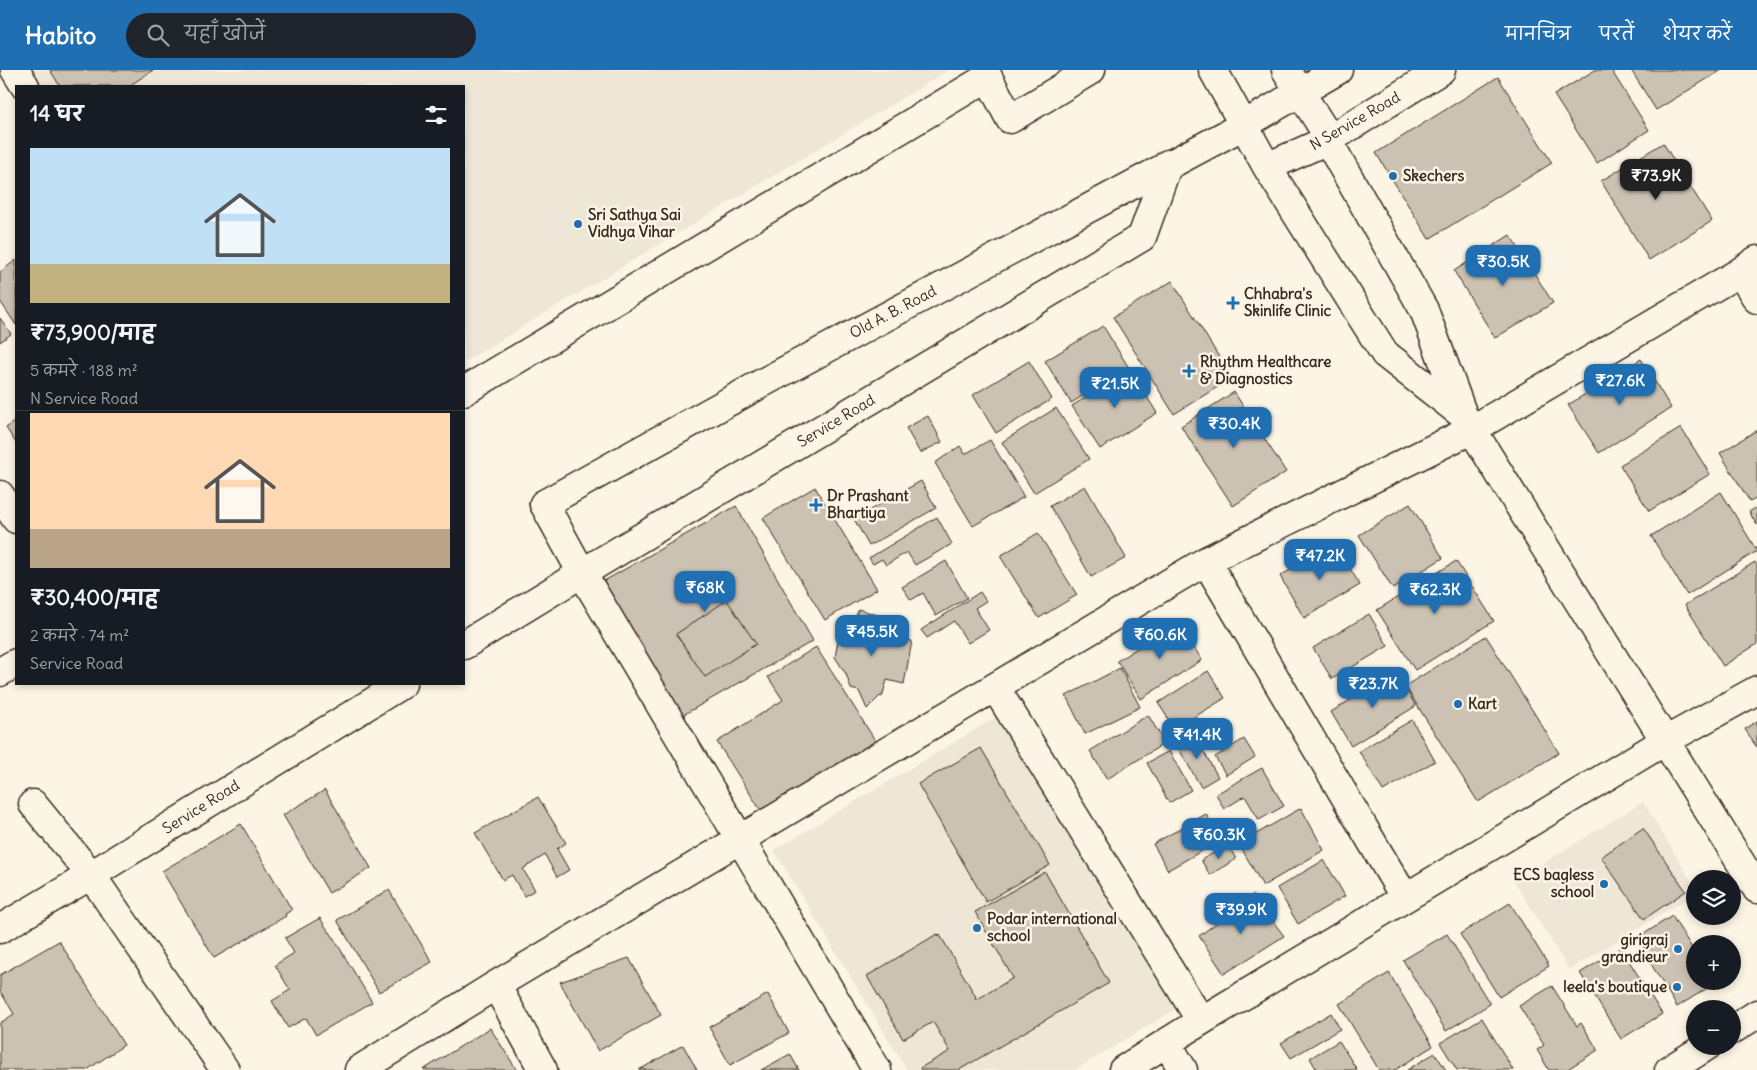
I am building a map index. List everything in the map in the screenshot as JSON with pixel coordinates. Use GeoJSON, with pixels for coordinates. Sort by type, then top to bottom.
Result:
{"type":"FeatureCollection","features":[{"type":"Feature","properties":{"kind":"street"},"geometry":{"type":"LineString","coordinates":[[15,70],[23,85]]}},
{"type":"Feature","properties":{"kind":"street"},"geometry":{"type":"LineString","coordinates":[[465,391],[994,72],[1010,119],[1091,70]]}},
{"type":"Feature","properties":{"kind":"street"},"geometry":{"type":"LineString","coordinates":[[1213,70],[1267,166],[1384,354],[1468,422]]}},
{"type":"Feature","properties":{"kind":"street"},"geometry":{"type":"LineString","coordinates":[[1286,70],[1330,138],[1332,148],[1424,310],[1468,422],[1757,889]]}},
{"type":"Feature","properties":{"kind":"street"},"geometry":{"type":"LineString","coordinates":[[1300,93],[1338,70]]}},
{"type":"Feature","properties":{"kind":"street","name":"N Service Road"},"geometry":{"type":"LineString","coordinates":[[1267,166],[1330,138],[1441,70]]}},
{"type":"Feature","properties":{"kind":"street","name":"Old A. B. Road"},"geometry":{"type":"LineString","coordinates":[[582,572],[544,504],[764,382],[1300,93]]}},
{"type":"Feature","properties":{"kind":"street","name":"Service Road"},"geometry":{"type":"LineString","coordinates":[[465,644],[582,572],[1142,237],[1168,164]]}},
{"type":"Feature","properties":{"kind":"street"},"geometry":{"type":"LineString","coordinates":[[359,1070],[496,985],[1206,561],[1468,422],[1748,266],[1757,299]]}},
{"type":"Feature","properties":{"kind":"street"},"geometry":{"type":"LineString","coordinates":[[0,494],[15,517]]}},
{"type":"Feature","properties":{"kind":"street"},"geometry":{"type":"LineString","coordinates":[[1206,561],[1405,898]]}},
{"type":"Feature","properties":{"kind":"street"},"geometry":{"type":"LineString","coordinates":[[582,572],[877,1070]]}},
{"type":"Feature","properties":{"kind":"street"},"geometry":{"type":"LineString","coordinates":[[0,672],[15,664]]}},
{"type":"Feature","properties":{"kind":"street","name":"Service Road"},"geometry":{"type":"LineString","coordinates":[[0,929],[400,685]]}},
{"type":"Feature","properties":{"kind":"street"},"geometry":{"type":"LineString","coordinates":[[995,688],[1201,1020]]}},
{"type":"Feature","properties":{"kind":"street"},"geometry":{"type":"LineString","coordinates":[[1123,1070],[1201,1020],[1665,741],[1757,690]]}},
{"type":"Feature","properties":{"kind":"street"},"geometry":{"type":"LineString","coordinates":[[33,804],[91,875],[225,1070]]}},
{"type":"Feature","properties":{"kind":"street"},"geometry":{"type":"LineString","coordinates":[[496,985],[543,1070]]}},
{"type":"Feature","properties":{"kind":"street"},"geometry":{"type":"LineString","coordinates":[[1741,1024],[1757,1014]]}},
{"type":"Feature","properties":{"kind":"street"},"geometry":{"type":"LineString","coordinates":[[1167,1043],[1183,1070]]}},
{"type":"Feature","properties":{"kind":"street"},"geometry":{"type":"LineString","coordinates":[[1669,1070],[1693,1055]]}},
{"type":"Feature","properties":{"kind":"shaded area","name":"Sri Sathya Sai Vidhya Vihar"},"geometry":{"type":"Polygon","coordinates":[[[22,70],[949,70],[465,361],[465,85],[30,85],[22,70]]]}},
{"type":"Feature","properties":{"kind":"shaded area","name":"Podar international school"},"geometry":{"type":"Polygon","coordinates":[[[1003,713],[1181,1006],[1075,1070],[907,1070],[774,850],[1003,713]]]}},
{"type":"Feature","properties":{"kind":"shaded area","name":"ECS bagless school"},"geometry":{"type":"Polygon","coordinates":[[[1643,802],[1686,872],[1686,899],[1569,970],[1514,881],[1643,802]]]}},
{"type":"Feature","properties":{"kind":"building"},"geometry":{"type":"Polygon","coordinates":[[[50,70],[153,70],[130,85],[59,85],[50,70]]]}},
{"type":"Feature","properties":{"kind":"building"},"geometry":{"type":"Polygon","coordinates":[[[1595,70],[1611,70],[1649,130],[1597,163],[1554,95],[1595,70]]]}},
{"type":"Feature","properties":{"kind":"building"},"geometry":{"type":"Polygon","coordinates":[[[1631,70],[1722,70],[1656,110],[1631,70]]]}},
{"type":"Feature","properties":{"kind":"building"},"geometry":{"type":"Polygon","coordinates":[[[1498,77],[1552,163],[1429,239],[1376,153],[1498,77]]]}},
{"type":"Feature","properties":{"kind":"building"},"geometry":{"type":"Polygon","coordinates":[[[1663,143],[1712,221],[1649,260],[1601,181],[1663,143]]]}},
{"type":"Feature","properties":{"kind":"building"},"geometry":{"type":"Polygon","coordinates":[[[1510,235],[1553,303],[1495,338],[1454,271],[1510,235]]]}},
{"type":"Feature","properties":{"kind":"building"},"geometry":{"type":"Polygon","coordinates":[[[15,261],[15,324],[0,301],[0,272],[15,261]]]}},
{"type":"Feature","properties":{"kind":"building"},"geometry":{"type":"Polygon","coordinates":[[[1172,281],[1232,378],[1174,414],[1113,317],[1172,281]]]}},
{"type":"Feature","properties":{"kind":"building"},"geometry":{"type":"Polygon","coordinates":[[[0,318],[11,334],[0,342],[0,318]]]}},
{"type":"Feature","properties":{"kind":"building"},"geometry":{"type":"Polygon","coordinates":[[[1103,326],[1129,368],[1071,403],[1045,361],[1103,326]]]}},
{"type":"Feature","properties":{"kind":"building"},"geometry":{"type":"Polygon","coordinates":[[[1641,359],[1671,408],[1599,453],[1568,405],[1641,359]]]}},
{"type":"Feature","properties":{"kind":"building"},"geometry":{"type":"Polygon","coordinates":[[[1029,361],[1052,399],[996,433],[973,395],[1029,361]]]}},
{"type":"Feature","properties":{"kind":"building"},"geometry":{"type":"Polygon","coordinates":[[[1130,370],[1157,413],[1100,449],[1072,406],[1130,370]]]}},
{"type":"Feature","properties":{"kind":"building"},"geometry":{"type":"Polygon","coordinates":[[[1234,392],[1286,472],[1233,506],[1181,426],[1234,392]]]}},
{"type":"Feature","properties":{"kind":"building"},"geometry":{"type":"Polygon","coordinates":[[[1056,408],[1089,459],[1034,493],[1002,442],[1056,408]]]}},
{"type":"Feature","properties":{"kind":"building"},"geometry":{"type":"Polygon","coordinates":[[[928,416],[942,442],[920,453],[906,428],[928,416]]]}},
{"type":"Feature","properties":{"kind":"building"},"geometry":{"type":"Polygon","coordinates":[[[15,421],[15,442],[6,428],[15,421]]]}},
{"type":"Feature","properties":{"kind":"building"},"geometry":{"type":"Polygon","coordinates":[[[1681,428],[1710,474],[1649,511],[1620,465],[1681,428]]]}},
{"type":"Feature","properties":{"kind":"building"},"geometry":{"type":"Polygon","coordinates":[[[1757,430],[1757,498],[1750,502],[1720,453],[1757,430]]]}},
{"type":"Feature","properties":{"kind":"building"},"geometry":{"type":"Polygon","coordinates":[[[990,440],[1024,497],[973,526],[935,463],[960,446],[965,454],[990,440]]]}},
{"type":"Feature","properties":{"kind":"building"},"geometry":{"type":"Polygon","coordinates":[[[921,481],[936,508],[869,546],[854,519],[921,481]]]}},
{"type":"Feature","properties":{"kind":"building"},"geometry":{"type":"Polygon","coordinates":[[[1085,486],[1126,558],[1091,577],[1050,506],[1085,486]]]}},
{"type":"Feature","properties":{"kind":"building"},"geometry":{"type":"Polygon","coordinates":[[[815,487],[877,589],[825,620],[763,518],[815,487]]]}},
{"type":"Feature","properties":{"kind":"building"},"geometry":{"type":"Polygon","coordinates":[[[1721,492],[1757,551],[1687,595],[1651,536],[1721,492]]]}},
{"type":"Feature","properties":{"kind":"building"},"geometry":{"type":"Polygon","coordinates":[[[1410,504],[1443,558],[1393,589],[1359,535],[1410,504]]]}},
{"type":"Feature","properties":{"kind":"building"},"geometry":{"type":"Polygon","coordinates":[[[736,506],[813,641],[674,720],[597,585],[736,506]]]}},
{"type":"Feature","properties":{"kind":"building"},"geometry":{"type":"Polygon","coordinates":[[[1757,507],[1757,525],[1749,512],[1757,507]]]}},
{"type":"Feature","properties":{"kind":"building"},"geometry":{"type":"Polygon","coordinates":[[[937,517],[952,544],[915,565],[907,552],[886,565],[882,559],[873,564],[869,558],[937,517]]]}},
{"type":"Feature","properties":{"kind":"building"},"geometry":{"type":"Polygon","coordinates":[[[1038,533],[1077,595],[1039,618],[1000,556],[1038,533]]]}},
{"type":"Feature","properties":{"kind":"building"},"geometry":{"type":"Polygon","coordinates":[[[1335,544],[1360,585],[1304,618],[1280,576],[1335,544]]]}},
{"type":"Feature","properties":{"kind":"building"},"geometry":{"type":"Polygon","coordinates":[[[946,561],[967,598],[936,616],[923,593],[911,600],[902,587],[946,561]]]}},
{"type":"Feature","properties":{"kind":"building"},"geometry":{"type":"Polygon","coordinates":[[[1456,561],[1494,621],[1415,670],[1377,610],[1456,561]]]}},
{"type":"Feature","properties":{"kind":"building"},"geometry":{"type":"Polygon","coordinates":[[[1755,562],[1757,565],[1757,644],[1723,666],[1685,605],[1755,562]]]}},
{"type":"Feature","properties":{"kind":"building"},"geometry":{"type":"Polygon","coordinates":[[[980,592],[986,601],[975,608],[989,630],[968,643],[954,621],[927,638],[921,630],[980,592]]]}},
{"type":"Feature","properties":{"kind":"building"},"geometry":{"type":"Polygon","coordinates":[[[727,600],[756,644],[705,677],[676,634],[727,600]]]}},
{"type":"Feature","properties":{"kind":"building"},"geometry":{"type":"Polygon","coordinates":[[[858,609],[884,617],[879,635],[912,641],[904,684],[887,680],[882,697],[880,696],[867,709],[859,691],[851,689],[846,674],[835,657],[839,636],[853,626],[858,609]]]}},
{"type":"Feature","properties":{"kind":"building"},"geometry":{"type":"Polygon","coordinates":[[[1369,614],[1388,646],[1332,679],[1313,648],[1369,614]]]}},
{"type":"Feature","properties":{"kind":"building"},"geometry":{"type":"Polygon","coordinates":[[[1178,622],[1202,660],[1141,699],[1117,661],[1178,622]]]}},
{"type":"Feature","properties":{"kind":"building"},"geometry":{"type":"Polygon","coordinates":[[[1486,636],[1559,753],[1478,802],[1405,686],[1486,636]]]}},
{"type":"Feature","properties":{"kind":"building"},"geometry":{"type":"Polygon","coordinates":[[[816,647],[878,745],[765,817],[717,742],[783,700],[768,677],[816,647]]]}},
{"type":"Feature","properties":{"kind":"building"},"geometry":{"type":"Polygon","coordinates":[[[1120,668],[1140,707],[1085,734],[1066,696],[1120,668]]]}},
{"type":"Feature","properties":{"kind":"building"},"geometry":{"type":"Polygon","coordinates":[[[1208,671],[1225,698],[1175,729],[1158,703],[1208,671]]]}},
{"type":"Feature","properties":{"kind":"building"},"geometry":{"type":"Polygon","coordinates":[[[1395,672],[1416,706],[1351,746],[1331,712],[1395,672]]]}},
{"type":"Feature","properties":{"kind":"building"},"geometry":{"type":"Polygon","coordinates":[[[1148,715],[1165,743],[1107,779],[1090,751],[1148,715]]]}},
{"type":"Feature","properties":{"kind":"building"},"geometry":{"type":"Polygon","coordinates":[[[1412,720],[1435,761],[1383,791],[1359,751],[1412,720]]]}},
{"type":"Feature","properties":{"kind":"building"},"geometry":{"type":"Polygon","coordinates":[[[1757,721],[1757,748],[1745,729],[1757,721]]]}},
{"type":"Feature","properties":{"kind":"building"},"geometry":{"type":"Polygon","coordinates":[[[1194,734],[1218,777],[1201,787],[1176,744],[1194,734]]]}},
{"type":"Feature","properties":{"kind":"building"},"geometry":{"type":"Polygon","coordinates":[[[1244,739],[1255,757],[1226,775],[1215,757],[1244,739]]]}},
{"type":"Feature","properties":{"kind":"building"},"geometry":{"type":"Polygon","coordinates":[[[981,748],[1050,865],[986,902],[918,784],[981,748]]]}},
{"type":"Feature","properties":{"kind":"building"},"geometry":{"type":"Polygon","coordinates":[[[1169,751],[1191,790],[1169,803],[1147,763],[1169,751]]]}},
{"type":"Feature","properties":{"kind":"building"},"geometry":{"type":"Polygon","coordinates":[[[1262,768],[1284,806],[1259,820],[1245,796],[1224,809],[1216,794],[1262,768]]]}},
{"type":"Feature","properties":{"kind":"building"},"geometry":{"type":"Polygon","coordinates":[[[325,790],[371,868],[329,893],[283,815],[325,790]]]}},
{"type":"Feature","properties":{"kind":"building"},"geometry":{"type":"Polygon","coordinates":[[[538,797],[566,843],[557,849],[569,870],[557,877],[545,855],[523,869],[535,890],[524,896],[512,875],[503,880],[475,833],[538,797]]]}},
{"type":"Feature","properties":{"kind":"building"},"geometry":{"type":"Polygon","coordinates":[[[1301,808],[1324,850],[1263,886],[1239,844],[1301,808]]]}},
{"type":"Feature","properties":{"kind":"building"},"geometry":{"type":"Polygon","coordinates":[[[1206,814],[1221,840],[1168,870],[1153,844],[1206,814]]]}},
{"type":"Feature","properties":{"kind":"building"},"geometry":{"type":"Polygon","coordinates":[[[241,824],[292,910],[285,914],[286,916],[214,958],[162,871],[241,824]]]}},
{"type":"Feature","properties":{"kind":"building"},"geometry":{"type":"Polygon","coordinates":[[[1643,828],[1686,891],[1644,919],[1601,857],[1643,828]]]}},
{"type":"Feature","properties":{"kind":"building"},"geometry":{"type":"Polygon","coordinates":[[[1228,845],[1236,859],[1210,875],[1201,860],[1228,845]]]}},
{"type":"Feature","properties":{"kind":"building"},"geometry":{"type":"Polygon","coordinates":[[[1324,860],[1345,896],[1298,924],[1277,888],[1324,860]]]}},
{"type":"Feature","properties":{"kind":"building"},"geometry":{"type":"Polygon","coordinates":[[[1045,872],[1109,983],[959,1070],[921,1070],[920,1068],[950,1051],[933,1022],[903,1039],[867,976],[937,934],[940,935],[976,1000],[1013,978],[975,912],[1045,872]]]}},
{"type":"Feature","properties":{"kind":"building"},"geometry":{"type":"Polygon","coordinates":[[[389,890],[432,962],[379,992],[337,920],[389,890]]]}},
{"type":"Feature","properties":{"kind":"building"},"geometry":{"type":"Polygon","coordinates":[[[1253,895],[1284,936],[1224,974],[1199,936],[1253,895]]]}},
{"type":"Feature","properties":{"kind":"building"},"geometry":{"type":"Polygon","coordinates":[[[1510,903],[1549,966],[1499,997],[1460,934],[1510,903]]]}},
{"type":"Feature","properties":{"kind":"building"},"geometry":{"type":"Polygon","coordinates":[[[1672,916],[1686,939],[1686,990],[1704,990],[1677,1007],[1636,939],[1672,916]]]}},
{"type":"Feature","properties":{"kind":"building"},"geometry":{"type":"Polygon","coordinates":[[[320,918],[372,1002],[316,1035],[306,1018],[288,1028],[272,1001],[290,990],[275,965],[294,953],[285,938],[320,918]]]}},
{"type":"Feature","properties":{"kind":"building"},"geometry":{"type":"Polygon","coordinates":[[[1447,934],[1490,1004],[1446,1031],[1403,960],[1447,934]]]}},
{"type":"Feature","properties":{"kind":"building"},"geometry":{"type":"Polygon","coordinates":[[[59,941],[124,1045],[87,1070],[0,1070],[0,1023],[14,1014],[0,991],[0,975],[59,941]]]}},
{"type":"Feature","properties":{"kind":"building"},"geometry":{"type":"Polygon","coordinates":[[[1621,948],[1662,1014],[1621,1039],[1580,973],[1621,948]]]}},
{"type":"Feature","properties":{"kind":"building"},"geometry":{"type":"Polygon","coordinates":[[[629,958],[661,1015],[598,1051],[560,982],[629,958]]]}},
{"type":"Feature","properties":{"kind":"building"},"geometry":{"type":"Polygon","coordinates":[[[1389,973],[1433,1046],[1395,1070],[1379,1070],[1339,1004],[1389,973]]]}},
{"type":"Feature","properties":{"kind":"building"},"geometry":{"type":"Polygon","coordinates":[[[1552,986],[1577,1026],[1581,1023],[1598,1050],[1566,1070],[1549,1070],[1537,1050],[1544,1045],[1519,1006],[1552,986]]]}},
{"type":"Feature","properties":{"kind":"building"},"geometry":{"type":"Polygon","coordinates":[[[768,994],[789,1033],[730,1065],[709,1027],[768,994]]]}},
{"type":"Feature","properties":{"kind":"building"},"geometry":{"type":"Polygon","coordinates":[[[1331,1013],[1340,1029],[1291,1058],[1281,1043],[1331,1013]]]}},
{"type":"Feature","properties":{"kind":"building"},"geometry":{"type":"Polygon","coordinates":[[[1482,1018],[1513,1070],[1457,1070],[1440,1043],[1482,1018]]]}},
{"type":"Feature","properties":{"kind":"building"},"geometry":{"type":"Polygon","coordinates":[[[490,1028],[517,1070],[423,1070],[490,1028]]]}},
{"type":"Feature","properties":{"kind":"building"},"geometry":{"type":"Polygon","coordinates":[[[1339,1041],[1357,1070],[1317,1070],[1310,1058],[1339,1041]]]}},
{"type":"Feature","properties":{"kind":"building"},"geometry":{"type":"Polygon","coordinates":[[[683,1045],[697,1070],[639,1070],[683,1045]]]}},
{"type":"Feature","properties":{"kind":"building"},"geometry":{"type":"Polygon","coordinates":[[[1435,1053],[1446,1070],[1407,1070],[1435,1053]]]}},
{"type":"Feature","properties":{"kind":"building"},"geometry":{"type":"Polygon","coordinates":[[[790,1054],[799,1070],[761,1070],[790,1054]]]}},
{"type":"Feature","properties":{"kind":"place","name":"Skechers"},"geometry":{"type":"Point","coordinates":[1393,176]}},
{"type":"Feature","properties":{"kind":"place","name":"Sri Sathya Sai Vidhya Vihar"},"geometry":{"type":"Point","coordinates":[578,224]}},
{"type":"Feature","properties":{"kind":"place","name":"Chhabra's Skinlife Clinic"},"geometry":{"type":"Point","coordinates":[1233,303]}},
{"type":"Feature","properties":{"kind":"place","name":"Rhythm Healthcare & Diagnostics"},"geometry":{"type":"Point","coordinates":[1189,371]}},
{"type":"Feature","properties":{"kind":"place","name":"Dr Prashant Bhartiya"},"geometry":{"type":"Point","coordinates":[816,505]}},
{"type":"Feature","properties":{"kind":"place","name":"Kart"},"geometry":{"type":"Point","coordinates":[1458,704]}},
{"type":"Feature","properties":{"kind":"place","name":"ECS bagless school"},"geometry":{"type":"Point","coordinates":[1604,884]}},
{"type":"Feature","properties":{"kind":"place","name":"Podar international school"},"geometry":{"type":"Point","coordinates":[977,928]}},
{"type":"Feature","properties":{"kind":"place","name":"girigraj grandieur"},"geometry":{"type":"Point","coordinates":[1678,949]}},
{"type":"Feature","properties":{"kind":"place","name":"leela's boutique"},"geometry":{"type":"Point","coordinates":[1677,987]}}]}
